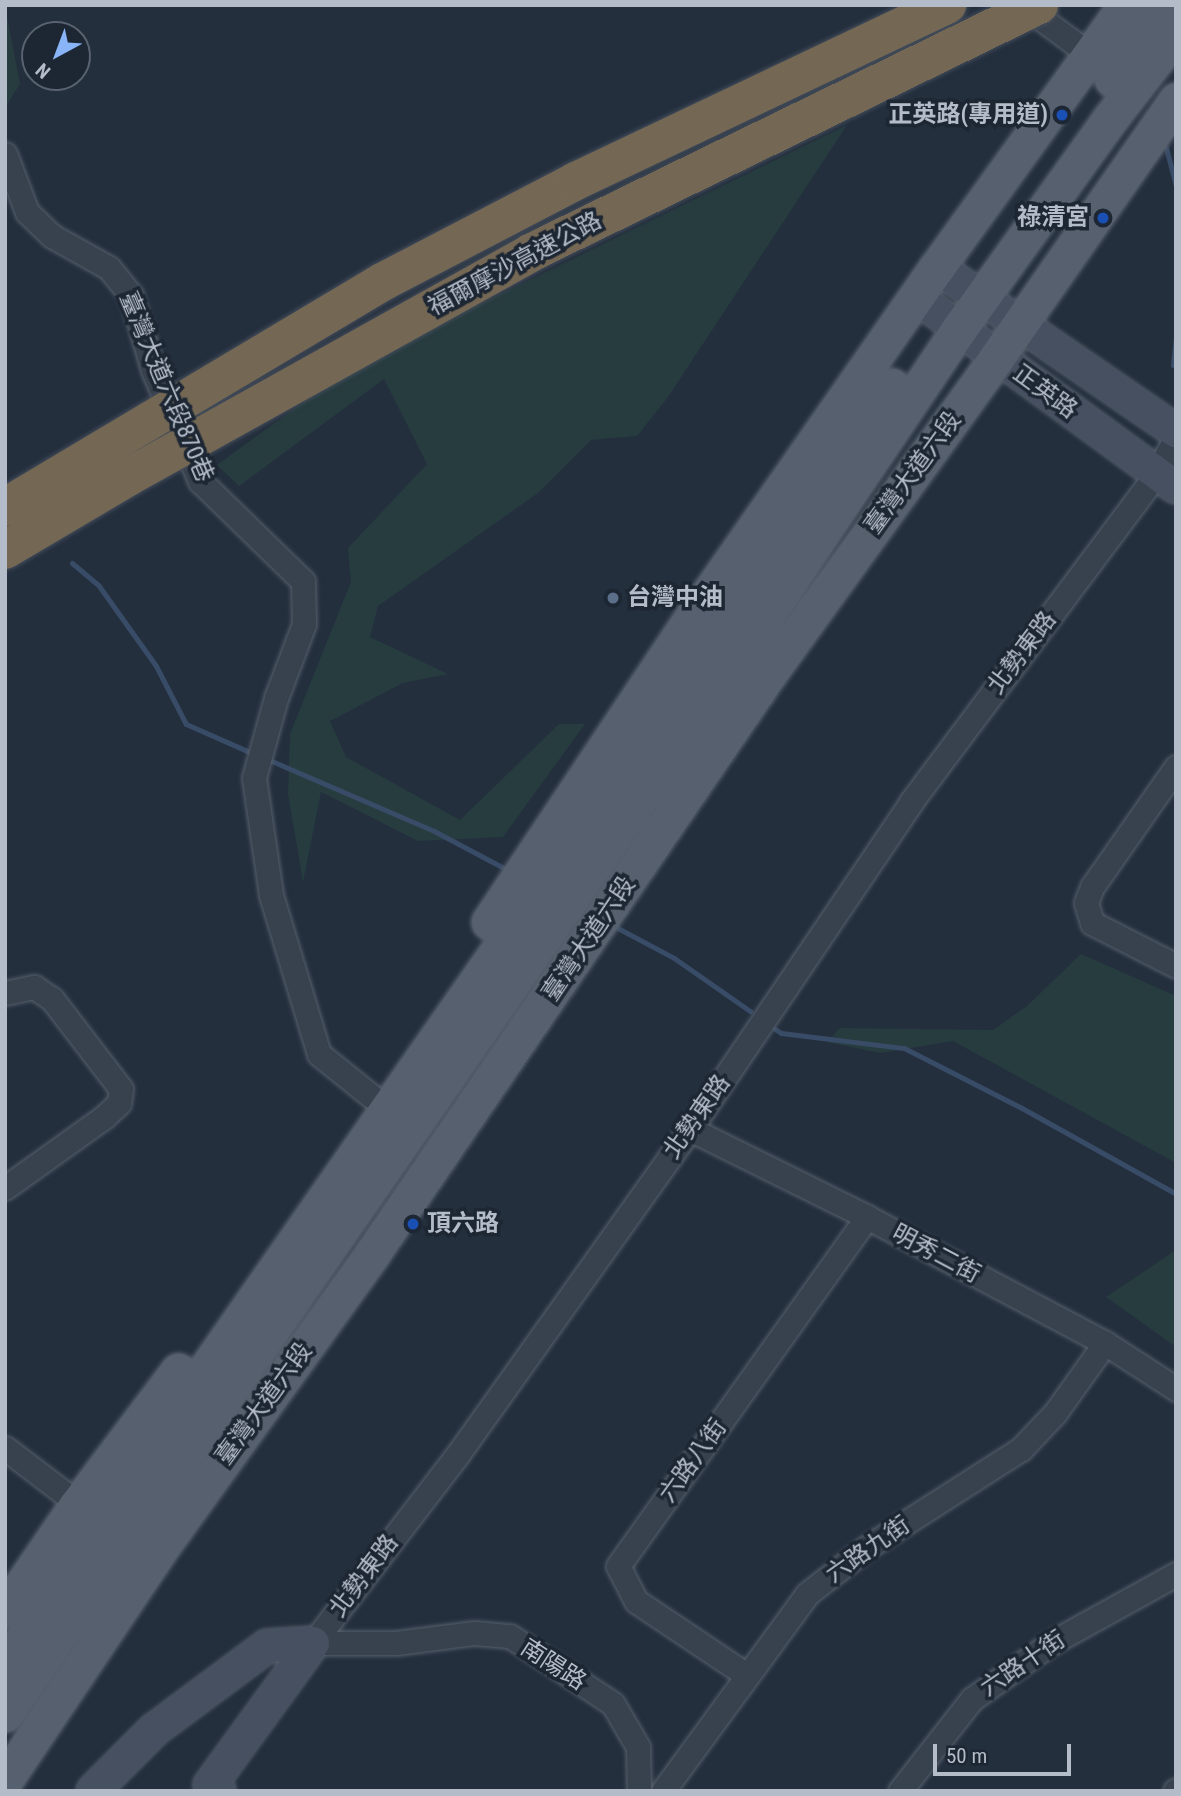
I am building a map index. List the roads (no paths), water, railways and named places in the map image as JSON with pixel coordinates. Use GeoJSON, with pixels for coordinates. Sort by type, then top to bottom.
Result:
{"type":"FeatureCollection","features":[{"type":"Feature","properties":{"kind":"highway","name":"福爾摩沙高速公路"},"geometry":{"type":"LineString","coordinates":[[5,507],[384,281],[576,181],[947,5]]}},
{"type":"Feature","properties":{"kind":"highway","name":"福爾摩沙高速公路"},"geometry":{"type":"LineString","coordinates":[[5,550],[130,476],[532,252],[1039,5]]}},
{"type":"Feature","properties":{"kind":"main road","name":"臺灣大道六段"},"geometry":{"type":"LineString","coordinates":[[961,284],[1089,54],[1126,5]]}},
{"type":"Feature","properties":{"kind":"main road","name":"臺灣大道六段"},"geometry":{"type":"LineString","coordinates":[[5,1780],[118,1529],[176,1412],[939,314],[1166,5]]}},
{"type":"Feature","properties":{"kind":"main road","name":"臺灣大道六段"},"geometry":{"type":"LineString","coordinates":[[961,284],[1110,119],[1176,34]]}},
{"type":"Feature","properties":{"kind":"main road","name":"臺灣大道六段"},"geometry":{"type":"LineString","coordinates":[[5,1665],[118,1529],[372,1254],[770,672],[997,357],[1176,100]]}},
{"type":"Feature","properties":{"kind":"main road","name":"臺灣大道六段"},"geometry":{"type":"LineString","coordinates":[[5,1714],[118,1529],[186,1360],[371,1096],[694,615],[939,314]]}},
{"type":"Feature","properties":{"kind":"main road","name":"臺灣大道六段"},"geometry":{"type":"LineString","coordinates":[[5,1610],[118,1529]]}},
{"type":"Feature","properties":{"kind":"street"},"geometry":{"type":"LineString","coordinates":[[1023,5],[1089,54]]}},
{"type":"Feature","properties":{"kind":"street","name":"臺灣大道六段870巷"},"geometry":{"type":"LineString","coordinates":[[5,154],[27,212],[52,236],[109,268],[131,295],[153,370],[201,481],[303,580],[304,624],[276,698],[254,778],[271,895],[319,1054],[371,1096]]}},
{"type":"Feature","properties":{"kind":"street","name":"正英路"},"geometry":{"type":"LineString","coordinates":[[961,284],[1176,431]]}},
{"type":"Feature","properties":{"kind":"street","name":"正英路"},"geometry":{"type":"LineString","coordinates":[[939,314],[1166,480]]}},
{"type":"Feature","properties":{"kind":"street","name":"北勢東路"},"geometry":{"type":"LineString","coordinates":[[212,1789],[313,1643],[458,1454],[690,1129],[903,814],[1166,480],[1176,437]]}},
{"type":"Feature","properties":{"kind":"street"},"geometry":{"type":"LineString","coordinates":[[1176,767],[1092,887],[1086,903],[1092,923],[1176,966]]}},
{"type":"Feature","properties":{"kind":"street"},"geometry":{"type":"LineString","coordinates":[[5,993],[34,987],[52,999],[121,1089],[119,1103],[5,1188]]}},
{"type":"Feature","properties":{"kind":"street","name":"明秀二街"},"geometry":{"type":"LineString","coordinates":[[690,1129],[867,1217],[1105,1343],[1176,1389]]}},
{"type":"Feature","properties":{"kind":"street","name":"六路八街"},"geometry":{"type":"LineString","coordinates":[[745,1674],[636,1601],[618,1566],[867,1217]]}},
{"type":"Feature","properties":{"kind":"street","name":"六路九街"},"geometry":{"type":"LineString","coordinates":[[663,1791],[745,1674],[807,1594],[866,1548],[1021,1449],[1055,1413],[1105,1343]]}},
{"type":"Feature","properties":{"kind":"street"},"geometry":{"type":"LineString","coordinates":[[5,1448],[118,1529]]}},
{"type":"Feature","properties":{"kind":"street","name":"六路十街"},"geometry":{"type":"LineString","coordinates":[[901,1791],[972,1699],[1051,1643],[1176,1574]]}},
{"type":"Feature","properties":{"kind":"street","name":"南陽路"},"geometry":{"type":"LineString","coordinates":[[313,1643],[396,1643],[474,1633],[510,1636],[613,1704],[638,1748],[639,1791]]}},
{"type":"Feature","properties":{"kind":"street"},"geometry":{"type":"LineString","coordinates":[[93,1791],[154,1730],[267,1646],[313,1643]]}},
{"type":"Feature","properties":{"kind":"waterway"},"geometry":{"type":"LineString","coordinates":[[1165,144],[1176,186]]}},
{"type":"Feature","properties":{"kind":"waterway"},"geometry":{"type":"LineString","coordinates":[[1173,365],[1176,338]]}},
{"type":"Feature","properties":{"kind":"waterway"},"geometry":{"type":"LineString","coordinates":[[72,563],[99,586],[156,666],[186,724],[254,754]]}},
{"type":"Feature","properties":{"kind":"waterway"},"geometry":{"type":"LineString","coordinates":[[267,759],[434,831],[504,868]]}},
{"type":"Feature","properties":{"kind":"waterway"},"geometry":{"type":"LineString","coordinates":[[612,925],[674,958],[750,1011]]}},
{"type":"Feature","properties":{"kind":"waterway"},"geometry":{"type":"LineString","coordinates":[[775,1029],[781,1033],[904,1048],[1020,1107],[1176,1194]]}},
{"type":"Feature","properties":{"kind":"place","name":"正英路(專用道)"},"geometry":{"type":"Point","coordinates":[1062,115]}},
{"type":"Feature","properties":{"kind":"place","name":"祿清宮"},"geometry":{"type":"Point","coordinates":[1103,218]}},
{"type":"Feature","properties":{"kind":"place","name":"台灣中油"},"geometry":{"type":"Point","coordinates":[613,598]}},
{"type":"Feature","properties":{"kind":"place","name":"頂六路"},"geometry":{"type":"Point","coordinates":[413,1224]}}]}
